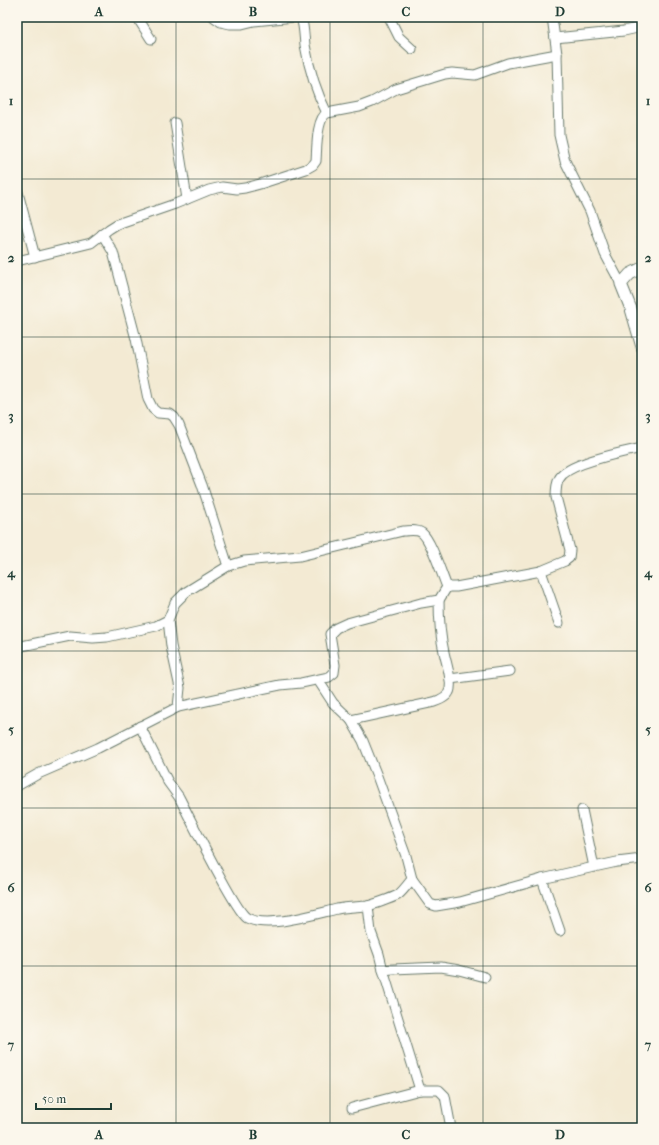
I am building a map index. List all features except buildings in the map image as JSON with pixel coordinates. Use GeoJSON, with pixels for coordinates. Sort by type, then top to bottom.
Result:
{"type":"FeatureCollection","features":[{"type":"Feature","properties":{"kind":"street"},"geometry":{"type":"LineString","coordinates":[[137,17],[151,39]]}},
{"type":"Feature","properties":{"kind":"street"},"geometry":{"type":"LineString","coordinates":[[214,17],[221,22],[230,24],[242,24],[254,21],[294,17]]}},
{"type":"Feature","properties":{"kind":"street"},"geometry":{"type":"LineString","coordinates":[[301,17],[311,73],[318,94],[327,113]]}},
{"type":"Feature","properties":{"kind":"street"},"geometry":{"type":"LineString","coordinates":[[389,17],[399,37],[412,50]]}},
{"type":"Feature","properties":{"kind":"street"},"geometry":{"type":"LineString","coordinates":[[552,17],[557,54],[559,135],[565,162],[590,211],[605,254],[621,284],[631,309],[642,347]]}},
{"type":"Feature","properties":{"kind":"street"},"geometry":{"type":"LineString","coordinates":[[555,38],[624,31],[642,27]]}},
{"type":"Feature","properties":{"kind":"street"},"geometry":{"type":"LineString","coordinates":[[17,261],[91,243],[117,224],[209,190],[222,187],[237,189],[260,184],[306,169],[313,165],[316,161],[320,123],[324,115],[327,113],[359,107],[372,102],[396,88],[445,74],[452,73],[475,75],[508,63],[557,54]]}},
{"type":"Feature","properties":{"kind":"street"},"geometry":{"type":"LineString","coordinates":[[175,123],[187,199]]}},
{"type":"Feature","properties":{"kind":"street"},"geometry":{"type":"LineString","coordinates":[[17,189],[35,257]]}},
{"type":"Feature","properties":{"kind":"street"},"geometry":{"type":"LineString","coordinates":[[102,234],[114,252],[136,339],[148,399],[153,409],[158,413],[170,414],[179,425],[202,485],[228,566]]}},
{"type":"Feature","properties":{"kind":"street"},"geometry":{"type":"LineString","coordinates":[[621,284],[630,274],[642,268]]}},
{"type":"Feature","properties":{"kind":"street"},"geometry":{"type":"LineString","coordinates":[[447,587],[456,587],[542,571],[565,561],[568,558],[570,550],[556,497],[556,488],[559,478],[582,463],[642,448]]}},
{"type":"Feature","properties":{"kind":"street"},"geometry":{"type":"LineString","coordinates":[[178,707],[180,688],[171,646],[168,620],[175,603],[186,592],[228,566],[244,561],[300,556],[403,531],[413,530],[421,532],[429,542],[447,587]]}},
{"type":"Feature","properties":{"kind":"street"},"geometry":{"type":"LineString","coordinates":[[542,571],[559,623]]}},
{"type":"Feature","properties":{"kind":"street"},"geometry":{"type":"LineString","coordinates":[[351,720],[440,700],[448,694],[450,689],[450,679],[441,636],[439,600],[447,587]]}},
{"type":"Feature","properties":{"kind":"street"},"geometry":{"type":"LineString","coordinates":[[17,786],[38,774],[98,748],[178,707],[280,685],[329,677],[334,673],[336,665],[330,634],[336,628],[347,623],[421,603],[439,600]]}},
{"type":"Feature","properties":{"kind":"street"},"geometry":{"type":"LineString","coordinates":[[17,648],[70,636],[93,638],[107,637],[156,626],[168,620]]}},
{"type":"Feature","properties":{"kind":"street"},"geometry":{"type":"LineString","coordinates":[[450,679],[510,671]]}},
{"type":"Feature","properties":{"kind":"street"},"geometry":{"type":"LineString","coordinates":[[318,680],[333,703],[351,720],[363,741],[406,856],[412,879],[430,904],[436,906],[460,902],[542,879],[616,862],[642,859]]}},
{"type":"Feature","properties":{"kind":"street"},"geometry":{"type":"LineString","coordinates":[[140,726],[168,782],[179,797],[227,887],[243,915],[248,918],[256,921],[271,922],[299,918],[339,909],[368,906],[398,894],[412,879]]}},
{"type":"Feature","properties":{"kind":"street"},"geometry":{"type":"LineString","coordinates":[[582,810],[594,867]]}},
{"type":"Feature","properties":{"kind":"street"},"geometry":{"type":"LineString","coordinates":[[542,879],[560,931]]}},
{"type":"Feature","properties":{"kind":"street"},"geometry":{"type":"LineString","coordinates":[[368,906],[370,932],[379,954],[420,1090]]}},
{"type":"Feature","properties":{"kind":"street"},"geometry":{"type":"LineString","coordinates":[[383,970],[441,967],[485,977]]}},
{"type":"Feature","properties":{"kind":"street"},"geometry":{"type":"LineString","coordinates":[[352,1108],[420,1090],[439,1090],[445,1096],[451,1128]]}}]}
